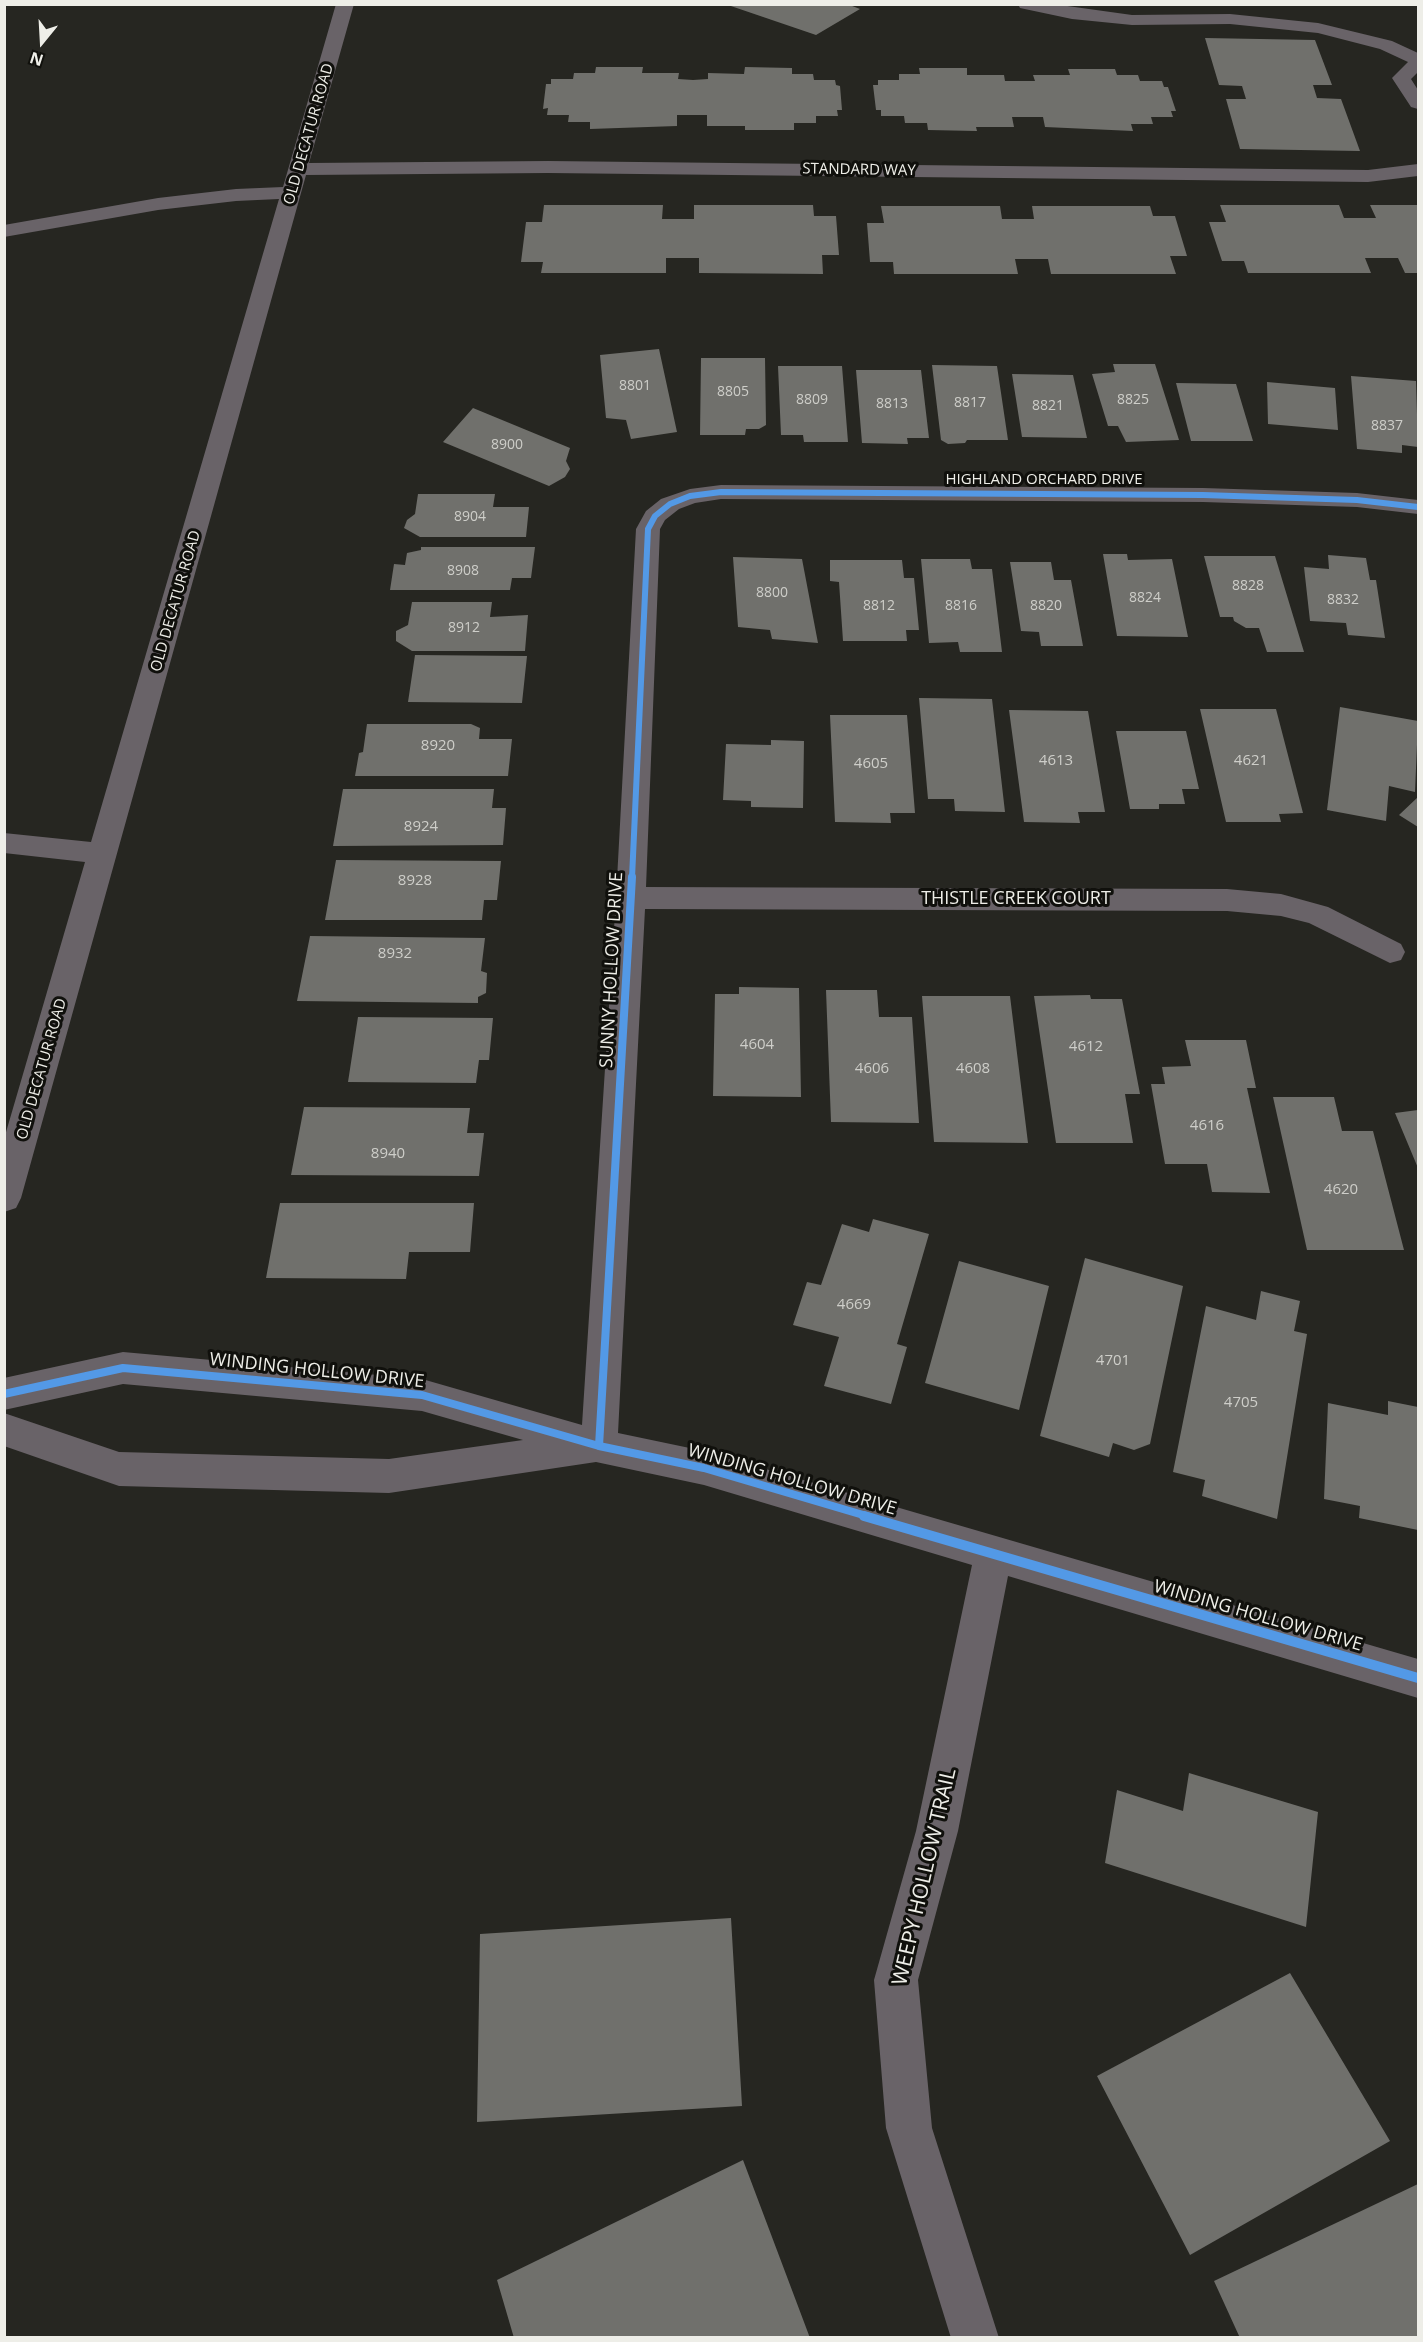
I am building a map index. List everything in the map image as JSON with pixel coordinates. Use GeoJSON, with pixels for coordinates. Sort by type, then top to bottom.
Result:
{"type":"FeatureCollection","features":[{"type":"Feature","properties":{"kind":"street","name":"OLD DECATUR ROAD"},"geometry":{"type":"LineString","coordinates":[[4,1198],[345,4]]}},
{"type":"Feature","properties":{"kind":"street"},"geometry":{"type":"LineString","coordinates":[[1026,4],[1072,14],[1132,20],[1230,19],[1318,28],[1386,45],[1419,62],[1401,78],[1419,103]]}},
{"type":"Feature","properties":{"kind":"street","name":"STANDARD WAY"},"geometry":{"type":"LineString","coordinates":[[299,169],[560,167],[1368,176],[1419,170]]}},
{"type":"Feature","properties":{"kind":"street"},"geometry":{"type":"LineString","coordinates":[[4,246],[14,229],[158,204],[236,195],[292,193]]}},
{"type":"Feature","properties":{"kind":"street","name":"HIGHLAND ORCHARD DRIVE"},"geometry":{"type":"LineString","coordinates":[[670,504],[690,496],[721,492],[1203,495],[1357,500],[1419,507]]}},
{"type":"Feature","properties":{"kind":"street","name":"SUNNY HOLLOW DRIVE"},"geometry":{"type":"LineString","coordinates":[[599,1446],[631,898],[648,530],[655,516],[670,504]]}},
{"type":"Feature","properties":{"kind":"street"},"geometry":{"type":"LineString","coordinates":[[4,843],[104,854]]}},
{"type":"Feature","properties":{"kind":"street","name":"THISTLE CREEK COURT"},"geometry":{"type":"LineString","coordinates":[[631,898],[1227,900],[1281,905],[1318,915],[1390,952]]}},
{"type":"Feature","properties":{"kind":"street","name":"WINDING HOLLOW DRIVE"},"geometry":{"type":"LineString","coordinates":[[4,1394],[123,1368],[422,1395],[599,1446],[704,1468],[1419,1678]]}},
{"type":"Feature","properties":{"kind":"street","name":"WINDING HOLLOW DRIVE"},"geometry":{"type":"LineString","coordinates":[[4,1429],[119,1469],[130,1470],[389,1476],[599,1446]]}},
{"type":"Feature","properties":{"kind":"street","name":"WEEPY HOLLOW TRAIL"},"geometry":{"type":"LineString","coordinates":[[975,2337],[909,2128],[896,1980],[937,1831],[993,1554]]}},
{"type":"Feature","properties":{"kind":"building"},"geometry":{"type":"Polygon","coordinates":[[[725,4],[847,4],[860,9],[816,35],[725,4]]]}},
{"type":"Feature","properties":{"kind":"building"},"geometry":{"type":"Polygon","coordinates":[[[1205,38],[1315,40],[1332,85],[1313,85],[1317,98],[1341,99],[1360,151],[1240,149],[1226,99],[1246,99],[1242,86],[1219,85],[1205,38]]]}},
{"type":"Feature","properties":{"kind":"building"},"geometry":{"type":"Polygon","coordinates":[[[596,67],[643,67],[642,73],[679,73],[678,79],[693,80],[708,79],[708,73],[744,74],[745,67],[792,68],[792,74],[813,74],[814,80],[835,80],[836,85],[840,86],[842,110],[837,110],[838,116],[816,116],[816,123],[794,123],[794,130],[745,130],[745,126],[707,126],[707,115],[677,115],[677,126],[590,129],[590,122],[568,122],[569,115],[547,115],[548,108],[543,109],[546,84],[551,84],[551,79],[573,79],[574,73],[595,73],[596,67]]]}},
{"type":"Feature","properties":{"kind":"building"},"geometry":{"type":"Polygon","coordinates":[[[919,68],[967,68],[967,75],[1004,75],[1005,81],[1035,81],[1033,75],[1070,75],[1068,69],[1115,69],[1117,75],[1138,75],[1140,81],[1162,81],[1164,87],[1168,87],[1176,111],[1171,111],[1173,117],[1151,117],[1153,124],[1131,124],[1133,131],[1045,127],[1043,117],[1012,117],[1014,127],[976,127],[977,131],[928,130],[927,123],[905,123],[904,116],[881,116],[881,110],[876,110],[873,85],[878,85],[878,80],[899,80],[899,74],[920,74],[919,68]]]}},
{"type":"Feature","properties":{"kind":"building"},"geometry":{"type":"Polygon","coordinates":[[[544,205],[663,205],[662,219],[694,219],[694,205],[813,205],[814,216],[836,216],[839,255],[822,255],[823,274],[699,273],[699,258],[666,258],[666,273],[541,273],[543,262],[521,262],[526,222],[542,222],[544,205]]]}},
{"type":"Feature","properties":{"kind":"building"},"geometry":{"type":"Polygon","coordinates":[[[1220,205],[1339,205],[1344,218],[1376,218],[1370,205],[1418,205],[1418,273],[1405,273],[1398,258],[1365,258],[1371,273],[1248,273],[1244,261],[1222,261],[1209,222],[1226,222],[1220,205]]]}},
{"type":"Feature","properties":{"kind":"building"},"geometry":{"type":"Polygon","coordinates":[[[881,206],[1000,206],[1002,219],[1034,219],[1032,206],[1150,206],[1153,216],[1175,216],[1187,256],[1170,256],[1176,274],[1051,274],[1048,259],[1015,259],[1018,274],[894,274],[893,262],[870,262],[867,223],[884,223],[881,206]]]}},
{"type":"Feature","properties":{"kind":"building"},"geometry":{"type":"Polygon","coordinates":[[[659,349],[677,432],[631,439],[626,420],[606,418],[600,355],[659,349]]]}},
{"type":"Feature","properties":{"kind":"building"},"geometry":{"type":"Polygon","coordinates":[[[701,358],[765,358],[766,425],[759,429],[746,429],[745,435],[700,435],[701,358]]]}},
{"type":"Feature","properties":{"kind":"building"},"geometry":{"type":"Polygon","coordinates":[[[1113,364],[1155,364],[1179,440],[1126,442],[1118,426],[1108,426],[1092,374],[1115,372],[1113,364]]]}},
{"type":"Feature","properties":{"kind":"building"},"geometry":{"type":"Polygon","coordinates":[[[932,365],[997,366],[1008,440],[967,440],[965,443],[948,444],[941,440],[932,365]]]}},
{"type":"Feature","properties":{"kind":"building"},"geometry":{"type":"Polygon","coordinates":[[[778,366],[842,366],[848,442],[804,442],[803,435],[781,435],[778,366]]]}},
{"type":"Feature","properties":{"kind":"building"},"geometry":{"type":"Polygon","coordinates":[[[856,370],[921,370],[929,438],[907,438],[908,444],[862,443],[856,370]]]}},
{"type":"Feature","properties":{"kind":"building"},"geometry":{"type":"Polygon","coordinates":[[[1012,374],[1073,375],[1087,438],[1022,437],[1012,374]]]}},
{"type":"Feature","properties":{"kind":"building"},"geometry":{"type":"Polygon","coordinates":[[[1351,376],[1416,381],[1418,447],[1402,445],[1402,453],[1357,449],[1351,376]]]}},
{"type":"Feature","properties":{"kind":"building"},"geometry":{"type":"Polygon","coordinates":[[[1267,382],[1335,388],[1338,430],[1268,424],[1267,382]]]}},
{"type":"Feature","properties":{"kind":"building"},"geometry":{"type":"Polygon","coordinates":[[[1176,383],[1236,384],[1253,441],[1191,441],[1176,383]]]}},
{"type":"Feature","properties":{"kind":"building"},"geometry":{"type":"Polygon","coordinates":[[[473,408],[570,448],[566,461],[570,469],[565,477],[549,486],[443,442],[473,408]]]}},
{"type":"Feature","properties":{"kind":"building"},"geometry":{"type":"Polygon","coordinates":[[[418,494],[495,494],[493,507],[529,507],[526,537],[420,537],[404,528],[407,520],[415,514],[418,494]]]}},
{"type":"Feature","properties":{"kind":"building"},"geometry":{"type":"Polygon","coordinates":[[[421,547],[535,547],[531,578],[512,578],[510,590],[390,590],[394,564],[405,565],[407,553],[421,550],[421,547]]]}},
{"type":"Feature","properties":{"kind":"building"},"geometry":{"type":"Polygon","coordinates":[[[1103,554],[1127,554],[1128,560],[1172,559],[1188,637],[1117,636],[1103,554]]]}},
{"type":"Feature","properties":{"kind":"building"},"geometry":{"type":"Polygon","coordinates":[[[1328,555],[1366,558],[1370,580],[1376,580],[1385,638],[1348,635],[1346,623],[1310,621],[1304,567],[1329,569],[1328,555]]]}},
{"type":"Feature","properties":{"kind":"building"},"geometry":{"type":"Polygon","coordinates":[[[1204,556],[1275,556],[1304,652],[1267,652],[1259,628],[1246,628],[1234,621],[1233,617],[1220,617],[1204,556]]]}},
{"type":"Feature","properties":{"kind":"building"},"geometry":{"type":"Polygon","coordinates":[[[733,557],[802,559],[818,643],[772,639],[770,630],[738,627],[733,557]]]}},
{"type":"Feature","properties":{"kind":"building"},"geometry":{"type":"Polygon","coordinates":[[[921,559],[970,559],[972,569],[992,569],[1002,652],[960,652],[958,642],[929,643],[921,559]]]}},
{"type":"Feature","properties":{"kind":"building"},"geometry":{"type":"Polygon","coordinates":[[[830,560],[902,560],[904,578],[914,578],[919,630],[906,630],[907,641],[843,641],[839,582],[830,581],[830,560]]]}},
{"type":"Feature","properties":{"kind":"building"},"geometry":{"type":"Polygon","coordinates":[[[1010,562],[1051,562],[1054,580],[1071,580],[1083,646],[1041,646],[1039,632],[1021,631],[1010,562]]]}},
{"type":"Feature","properties":{"kind":"building"},"geometry":{"type":"Polygon","coordinates":[[[412,602],[492,602],[490,617],[528,615],[525,651],[412,651],[396,641],[396,631],[408,625],[412,602]]]}},
{"type":"Feature","properties":{"kind":"building"},"geometry":{"type":"Polygon","coordinates":[[[415,655],[527,656],[522,703],[408,702],[415,655]]]}},
{"type":"Feature","properties":{"kind":"building"},"geometry":{"type":"Polygon","coordinates":[[[919,698],[992,699],[1005,812],[955,811],[954,799],[928,799],[919,698]]]}},
{"type":"Feature","properties":{"kind":"building"},"geometry":{"type":"Polygon","coordinates":[[[1340,707],[1418,721],[1415,792],[1389,786],[1386,821],[1327,810],[1340,707]]]}},
{"type":"Feature","properties":{"kind":"building"},"geometry":{"type":"Polygon","coordinates":[[[1200,709],[1276,709],[1303,813],[1279,814],[1281,822],[1226,822],[1200,709]]]}},
{"type":"Feature","properties":{"kind":"building"},"geometry":{"type":"Polygon","coordinates":[[[1009,710],[1088,711],[1105,812],[1078,812],[1080,823],[1024,822],[1009,710]]]}},
{"type":"Feature","properties":{"kind":"building"},"geometry":{"type":"Polygon","coordinates":[[[830,715],[907,715],[915,813],[890,813],[891,823],[835,822],[830,715]]]}},
{"type":"Feature","properties":{"kind":"building"},"geometry":{"type":"Polygon","coordinates":[[[367,724],[471,724],[480,728],[479,739],[512,739],[508,776],[355,776],[359,753],[363,752],[367,724]]]}},
{"type":"Feature","properties":{"kind":"building"},"geometry":{"type":"Polygon","coordinates":[[[1116,731],[1186,731],[1199,789],[1182,789],[1185,804],[1159,804],[1159,809],[1130,809],[1116,731]]]}},
{"type":"Feature","properties":{"kind":"building"},"geometry":{"type":"Polygon","coordinates":[[[771,740],[804,741],[803,808],[751,807],[751,801],[723,800],[726,744],[771,745],[771,740]]]}},
{"type":"Feature","properties":{"kind":"building"},"geometry":{"type":"Polygon","coordinates":[[[343,789],[494,789],[492,808],[506,808],[503,845],[333,846],[343,789]]]}},
{"type":"Feature","properties":{"kind":"building"},"geometry":{"type":"Polygon","coordinates":[[[1418,797],[1418,827],[1399,815],[1418,797]]]}},
{"type":"Feature","properties":{"kind":"building"},"geometry":{"type":"Polygon","coordinates":[[[336,860],[501,861],[497,900],[484,900],[482,920],[325,920],[336,860]]]}},
{"type":"Feature","properties":{"kind":"building"},"geometry":{"type":"Polygon","coordinates":[[[310,936],[485,938],[481,971],[487,973],[486,993],[478,997],[478,1003],[297,1001],[310,936]]]}},
{"type":"Feature","properties":{"kind":"building"},"geometry":{"type":"Polygon","coordinates":[[[739,987],[799,988],[801,1097],[713,1096],[715,994],[739,994],[739,987]]]}},
{"type":"Feature","properties":{"kind":"building"},"geometry":{"type":"Polygon","coordinates":[[[826,990],[877,990],[879,1017],[912,1017],[919,1123],[831,1122],[826,990]]]}},
{"type":"Feature","properties":{"kind":"building"},"geometry":{"type":"Polygon","coordinates":[[[1090,995],[1091,999],[1122,999],[1140,1094],[1125,1094],[1133,1143],[1056,1143],[1034,996],[1090,995]]]}},
{"type":"Feature","properties":{"kind":"building"},"geometry":{"type":"Polygon","coordinates":[[[922,996],[1010,996],[1028,1143],[934,1142],[922,996]]]}},
{"type":"Feature","properties":{"kind":"building"},"geometry":{"type":"Polygon","coordinates":[[[358,1017],[493,1018],[489,1060],[479,1060],[476,1083],[348,1082],[358,1017]]]}},
{"type":"Feature","properties":{"kind":"building"},"geometry":{"type":"Polygon","coordinates":[[[1185,1040],[1246,1040],[1256,1088],[1247,1088],[1270,1193],[1212,1192],[1207,1164],[1165,1164],[1151,1084],[1165,1084],[1162,1067],[1191,1066],[1185,1040]]]}},
{"type":"Feature","properties":{"kind":"building"},"geometry":{"type":"Polygon","coordinates":[[[1273,1097],[1334,1097],[1342,1131],[1373,1131],[1404,1250],[1307,1250],[1273,1097]]]}},
{"type":"Feature","properties":{"kind":"building"},"geometry":{"type":"Polygon","coordinates":[[[304,1107],[470,1108],[467,1133],[484,1133],[479,1176],[291,1175],[304,1107]]]}},
{"type":"Feature","properties":{"kind":"building"},"geometry":{"type":"Polygon","coordinates":[[[1418,1110],[1418,1168],[1395,1113],[1418,1110]]]}},
{"type":"Feature","properties":{"kind":"building"},"geometry":{"type":"Polygon","coordinates":[[[280,1203],[474,1203],[470,1252],[409,1252],[406,1279],[266,1278],[280,1203]]]}},
{"type":"Feature","properties":{"kind":"building"},"geometry":{"type":"Polygon","coordinates":[[[873,1219],[929,1234],[897,1344],[907,1347],[891,1404],[824,1386],[839,1337],[793,1325],[807,1282],[821,1285],[842,1224],[869,1232],[873,1219]]]}},
{"type":"Feature","properties":{"kind":"building"},"geometry":{"type":"Polygon","coordinates":[[[1085,1258],[1183,1286],[1150,1444],[1134,1450],[1113,1443],[1109,1457],[1040,1436],[1085,1258]]]}},
{"type":"Feature","properties":{"kind":"building"},"geometry":{"type":"Polygon","coordinates":[[[959,1261],[1049,1286],[1019,1410],[925,1383],[959,1261]]]}},
{"type":"Feature","properties":{"kind":"building"},"geometry":{"type":"Polygon","coordinates":[[[1261,1291],[1300,1301],[1294,1331],[1307,1334],[1277,1519],[1202,1496],[1205,1480],[1173,1472],[1206,1306],[1256,1320],[1261,1291]]]}},
{"type":"Feature","properties":{"kind":"building"},"geometry":{"type":"Polygon","coordinates":[[[1388,1401],[1418,1407],[1418,1530],[1359,1518],[1360,1506],[1324,1499],[1328,1403],[1388,1415],[1388,1401]]]}},
{"type":"Feature","properties":{"kind":"building"},"geometry":{"type":"Polygon","coordinates":[[[1189,1773],[1318,1812],[1306,1927],[1105,1863],[1117,1790],[1183,1811],[1189,1773]]]}},
{"type":"Feature","properties":{"kind":"building"},"geometry":{"type":"Polygon","coordinates":[[[731,1918],[742,2106],[477,2122],[480,1934],[731,1918]]]}},
{"type":"Feature","properties":{"kind":"building"},"geometry":{"type":"Polygon","coordinates":[[[1290,1973],[1390,2141],[1190,2255],[1097,2076],[1290,1973]]]}},
{"type":"Feature","properties":{"kind":"building"},"geometry":{"type":"Polygon","coordinates":[[[743,2160],[810,2338],[514,2338],[497,2280],[743,2160]]]}},
{"type":"Feature","properties":{"kind":"building"},"geometry":{"type":"Polygon","coordinates":[[[1418,2184],[1418,2338],[1240,2338],[1214,2281],[1418,2184]]]}},
{"type":"Feature","properties":{"kind":"cycle path"},"geometry":{"type":"LineString","coordinates":[[599,1446],[631,898],[648,529],[655,516],[670,504],[690,496],[721,492],[1203,495],[1357,500],[1418,507]]}},
{"type":"Feature","properties":{"kind":"cycle path"},"geometry":{"type":"LineString","coordinates":[[4,1394],[123,1368],[422,1395],[599,1446],[704,1468],[1418,1678]]}}]}
